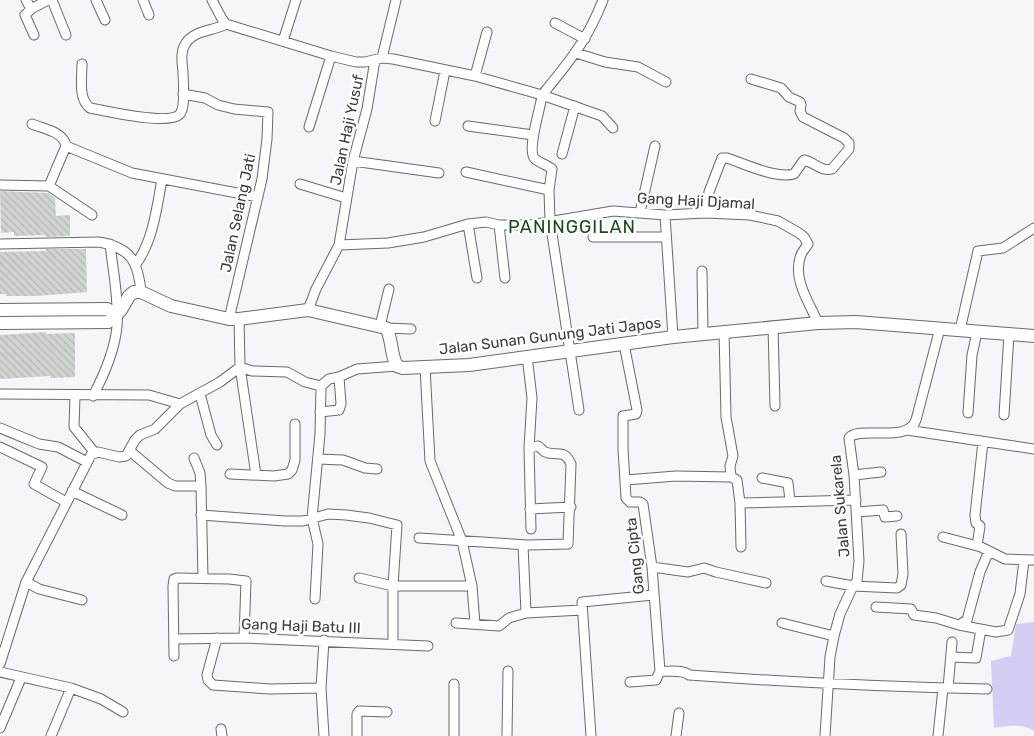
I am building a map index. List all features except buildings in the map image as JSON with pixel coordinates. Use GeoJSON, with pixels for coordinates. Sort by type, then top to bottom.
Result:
{"type":"FeatureCollection","features":[{"type":"Feature","properties":{"kind":"street"},"geometry":{"type":"LineString","coordinates":[[26,0],[31,9]]}},
{"type":"Feature","properties":{"kind":"street"},"geometry":{"type":"LineString","coordinates":[[34,35],[26,17],[26,12],[50,0],[66,35]]}},
{"type":"Feature","properties":{"kind":"street"},"geometry":{"type":"LineString","coordinates":[[96,0],[105,20]]}},
{"type":"Feature","properties":{"kind":"street"},"geometry":{"type":"LineString","coordinates":[[143,0],[149,15]]}},
{"type":"Feature","properties":{"kind":"street"},"geometry":{"type":"LineString","coordinates":[[212,0],[224,22]]}},
{"type":"Feature","properties":{"kind":"street"},"geometry":{"type":"LineString","coordinates":[[283,41],[296,0]]}},
{"type":"Feature","properties":{"kind":"street","name":"Jalan Haji Yusuf"},"geometry":{"type":"LineString","coordinates":[[308,310],[316,289],[339,245],[353,161],[378,59],[396,0]]}},
{"type":"Feature","properties":{"kind":"street"},"geometry":{"type":"LineString","coordinates":[[579,410],[550,221],[549,190],[552,169],[536,160],[533,155],[533,135],[542,95],[585,39],[603,0]]}},
{"type":"Feature","properties":{"kind":"street"},"geometry":{"type":"LineString","coordinates":[[82,64],[82,92],[84,102],[90,108],[151,119],[175,117],[180,114],[183,105],[182,55],[186,42],[192,36],[224,22],[331,56],[356,62],[393,59],[475,76],[575,106],[605,118],[613,128]]}},
{"type":"Feature","properties":{"kind":"street"},"geometry":{"type":"LineString","coordinates":[[555,23],[585,39]]}},
{"type":"Feature","properties":{"kind":"street"},"geometry":{"type":"LineString","coordinates":[[475,76],[487,32]]}},
{"type":"Feature","properties":{"kind":"street"},"geometry":{"type":"LineString","coordinates":[[576,53],[605,62],[638,67],[666,82]]}},
{"type":"Feature","properties":{"kind":"street"},"geometry":{"type":"LineString","coordinates":[[309,127],[331,56]]}},
{"type":"Feature","properties":{"kind":"street"},"geometry":{"type":"LineString","coordinates":[[435,121],[445,71]]}},
{"type":"Feature","properties":{"kind":"street"},"geometry":{"type":"LineString","coordinates":[[705,213],[722,158],[787,176],[794,174],[804,160],[822,169],[832,169],[849,149],[849,143],[844,138],[803,117],[800,111],[800,102],[789,97],[781,88],[751,79]]}},
{"type":"Feature","properties":{"kind":"street","name":"Jalan Selang Jati"},"geometry":{"type":"LineString","coordinates":[[184,94],[205,98],[218,105],[234,109],[268,112],[267,140],[258,197],[234,319],[256,475]]}},
{"type":"Feature","properties":{"kind":"street"},"geometry":{"type":"LineString","coordinates":[[562,154],[575,106]]}},
{"type":"Feature","properties":{"kind":"street"},"geometry":{"type":"LineString","coordinates":[[32,124],[60,136],[65,141],[66,146],[49,186]]}},
{"type":"Feature","properties":{"kind":"street"},"geometry":{"type":"LineString","coordinates":[[468,126],[533,135]]}},
{"type":"Feature","properties":{"kind":"street"},"geometry":{"type":"LineString","coordinates":[[66,146],[132,173],[258,197]]}},
{"type":"Feature","properties":{"kind":"street"},"geometry":{"type":"LineString","coordinates":[[640,212],[655,146]]}},
{"type":"Feature","properties":{"kind":"street"},"geometry":{"type":"LineString","coordinates":[[353,161],[439,173]]}},
{"type":"Feature","properties":{"kind":"street"},"geometry":{"type":"LineString","coordinates":[[466,172],[549,190]]}},
{"type":"Feature","properties":{"kind":"street"},"geometry":{"type":"LineString","coordinates":[[136,264],[141,257],[154,222],[162,179]]}},
{"type":"Feature","properties":{"kind":"street"},"geometry":{"type":"LineString","coordinates":[[0,184],[49,186],[92,215]]}},
{"type":"Feature","properties":{"kind":"street"},"geometry":{"type":"LineString","coordinates":[[300,184],[346,198]]}},
{"type":"Feature","properties":{"kind":"street","name":"Gang Haji Djamal"},"geometry":{"type":"LineString","coordinates":[[339,245],[388,243],[424,237],[468,224],[486,222],[500,225],[530,225],[606,212],[640,212],[665,215],[705,213],[750,215],[784,224],[804,237],[808,244],[799,258],[802,289],[818,323]]}},
{"type":"Feature","properties":{"kind":"street"},"geometry":{"type":"LineString","coordinates":[[665,215],[673,337]]}},
{"type":"Feature","properties":{"kind":"street"},"geometry":{"type":"LineString","coordinates":[[468,224],[477,278]]}},
{"type":"Feature","properties":{"kind":"street"},"geometry":{"type":"LineString","coordinates":[[500,225],[504,278]]}},
{"type":"Feature","properties":{"kind":"street"},"geometry":{"type":"LineString","coordinates":[[960,330],[978,251],[1003,248],[1034,228]]}},
{"type":"Feature","properties":{"kind":"street"},"geometry":{"type":"LineString","coordinates":[[593,237],[666,237]]}},
{"type":"Feature","properties":{"kind":"street"},"geometry":{"type":"LineString","coordinates":[[0,244],[99,242],[110,244],[127,252],[136,264],[141,292]]}},
{"type":"Feature","properties":{"kind":"street"},"geometry":{"type":"LineString","coordinates":[[93,396],[101,380],[115,340],[117,315],[110,244]]}},
{"type":"Feature","properties":{"kind":"street"},"geometry":{"type":"LineString","coordinates":[[702,271],[703,334]]}},
{"type":"Feature","properties":{"kind":"street"},"geometry":{"type":"LineString","coordinates":[[315,600],[318,544],[312,518],[318,459],[321,386],[329,379],[357,369],[397,366],[394,362],[390,336],[383,327],[389,289]]}},
{"type":"Feature","properties":{"kind":"street"},"geometry":{"type":"LineString","coordinates":[[0,310],[108,322],[117,315],[129,296],[134,292],[141,292],[171,306],[234,319],[308,310],[383,327],[411,329]]}},
{"type":"Feature","properties":{"kind":"street"},"geometry":{"type":"LineString","coordinates":[[0,323],[65,316]]}},
{"type":"Feature","properties":{"kind":"street","name":"Jalan Sunan Gunung Jati Japos"},"geometry":{"type":"LineString","coordinates":[[397,366],[403,368],[469,365],[673,337],[818,323],[856,322],[1034,336]]}},
{"type":"Feature","properties":{"kind":"street"},"geometry":{"type":"LineString","coordinates":[[773,326],[775,406]]}},
{"type":"Feature","properties":{"kind":"street"},"geometry":{"type":"LineString","coordinates":[[907,430],[912,428],[916,420],[940,328]]}},
{"type":"Feature","properties":{"kind":"street"},"geometry":{"type":"LineString","coordinates":[[724,331],[726,417],[733,456],[730,466],[731,476]]}},
{"type":"Feature","properties":{"kind":"street"},"geometry":{"type":"LineString","coordinates":[[968,413],[972,355],[977,332]]}},
{"type":"Feature","properties":{"kind":"street"},"geometry":{"type":"LineString","coordinates":[[1004,415],[1009,334]]}},
{"type":"Feature","properties":{"kind":"street","name":"Gang Cipta"},"geometry":{"type":"LineString","coordinates":[[624,344],[637,410],[636,414],[623,416],[626,498],[630,502],[640,502],[643,504],[652,567],[660,671]]}},
{"type":"Feature","properties":{"kind":"street"},"geometry":{"type":"LineString","coordinates":[[527,356],[532,398],[529,448],[531,529]]}},
{"type":"Feature","properties":{"kind":"street"},"geometry":{"type":"LineString","coordinates":[[75,396],[74,427],[95,452],[119,457],[126,456],[140,435],[155,429],[180,404],[200,394],[240,367],[252,370],[287,372],[305,382],[321,386]]}},
{"type":"Feature","properties":{"kind":"street"},"geometry":{"type":"LineString","coordinates":[[425,367],[430,461],[462,541],[472,586],[475,624]]}},
{"type":"Feature","properties":{"kind":"street"},"geometry":{"type":"LineString","coordinates":[[320,412],[339,410],[341,404],[339,377]]}},
{"type":"Feature","properties":{"kind":"street"},"geometry":{"type":"LineString","coordinates":[[0,394],[148,395],[180,404]]}},
{"type":"Feature","properties":{"kind":"street"},"geometry":{"type":"LineString","coordinates":[[200,394],[211,435],[217,445]]}},
{"type":"Feature","properties":{"kind":"street"},"geometry":{"type":"LineString","coordinates":[[230,474],[284,475],[292,470],[295,460],[295,424]]}},
{"type":"Feature","properties":{"kind":"street"},"geometry":{"type":"LineString","coordinates":[[0,428],[32,441],[58,446],[87,462]]}},
{"type":"Feature","properties":{"kind":"street"},"geometry":{"type":"LineString","coordinates":[[907,430],[1034,450]]}},
{"type":"Feature","properties":{"kind":"street","name":"Jalan Sukarela"},"geometry":{"type":"LineString","coordinates":[[825,736],[830,657],[834,636],[840,614],[852,586],[857,581],[859,561],[854,475],[849,442],[852,434],[907,430]]}},
{"type":"Feature","properties":{"kind":"street"},"geometry":{"type":"LineString","coordinates":[[977,546],[980,526],[976,523],[975,515],[983,442]]}},
{"type":"Feature","properties":{"kind":"street"},"geometry":{"type":"LineString","coordinates":[[419,538],[523,545],[568,544],[571,508],[571,464],[568,457],[564,454],[546,452],[538,446],[529,448]]}},
{"type":"Feature","properties":{"kind":"street"},"geometry":{"type":"LineString","coordinates":[[0,447],[42,466],[34,484],[66,502]]}},
{"type":"Feature","properties":{"kind":"street"},"geometry":{"type":"LineString","coordinates":[[130,451],[168,483],[175,486],[201,486]]}},
{"type":"Feature","properties":{"kind":"street"},"geometry":{"type":"LineString","coordinates":[[0,664],[26,582],[87,462],[95,452]]}},
{"type":"Feature","properties":{"kind":"street"},"geometry":{"type":"LineString","coordinates":[[194,458],[200,473],[201,486],[200,515],[203,578]]}},
{"type":"Feature","properties":{"kind":"street"},"geometry":{"type":"LineString","coordinates":[[318,459],[343,460],[365,468],[377,468]]}},
{"type":"Feature","properties":{"kind":"street"},"geometry":{"type":"LineString","coordinates":[[854,475],[881,472]]}},
{"type":"Feature","properties":{"kind":"street"},"geometry":{"type":"LineString","coordinates":[[626,480],[676,476],[731,476],[737,480],[740,503],[741,547]]}},
{"type":"Feature","properties":{"kind":"street"},"geometry":{"type":"LineString","coordinates":[[762,478],[788,483],[790,501]]}},
{"type":"Feature","properties":{"kind":"street"},"geometry":{"type":"LineString","coordinates":[[72,491],[122,515]]}},
{"type":"Feature","properties":{"kind":"street"},"geometry":{"type":"LineString","coordinates":[[740,503],[856,500]]}},
{"type":"Feature","properties":{"kind":"street"},"geometry":{"type":"LineString","coordinates":[[530,509],[571,508]]}},
{"type":"Feature","properties":{"kind":"street"},"geometry":{"type":"LineString","coordinates":[[857,512],[883,510],[884,517],[897,516]]}},
{"type":"Feature","properties":{"kind":"street"},"geometry":{"type":"LineString","coordinates":[[200,515],[303,521],[328,514],[368,518],[398,525],[393,586],[393,643]]}},
{"type":"Feature","properties":{"kind":"street"},"geometry":{"type":"LineString","coordinates":[[826,582],[852,586],[897,588],[901,585],[903,574],[901,534]]}},
{"type":"Feature","properties":{"kind":"street"},"geometry":{"type":"LineString","coordinates":[[943,537],[977,546],[1005,559],[1034,560]]}},
{"type":"Feature","properties":{"kind":"street"},"geometry":{"type":"LineString","coordinates":[[523,545],[526,613]]}},
{"type":"Feature","properties":{"kind":"street"},"geometry":{"type":"LineString","coordinates":[[959,625],[967,620],[980,572],[989,551]]}},
{"type":"Feature","properties":{"kind":"street"},"geometry":{"type":"LineString","coordinates":[[876,607],[911,609],[914,615],[936,618],[959,625],[996,632],[1006,631],[1010,627],[1020,594],[1024,560]]}},
{"type":"Feature","properties":{"kind":"street"},"geometry":{"type":"LineString","coordinates":[[652,567],[688,572],[704,568],[766,583]]}},
{"type":"Feature","properties":{"kind":"street"},"geometry":{"type":"LineString","coordinates":[[174,656],[174,579],[181,577],[246,581],[244,638]]}},
{"type":"Feature","properties":{"kind":"street"},"geometry":{"type":"LineString","coordinates":[[359,578],[393,586],[472,586]]}},
{"type":"Feature","properties":{"kind":"street"},"geometry":{"type":"LineString","coordinates":[[26,582],[39,589],[82,600]]}},
{"type":"Feature","properties":{"kind":"street"},"geometry":{"type":"LineString","coordinates":[[592,736],[582,602],[653,595]]}},
{"type":"Feature","properties":{"kind":"street"},"geometry":{"type":"LineString","coordinates":[[456,622],[499,626],[513,616],[526,613],[582,610]]}},
{"type":"Feature","properties":{"kind":"street"},"geometry":{"type":"LineString","coordinates":[[782,623],[834,636]]}},
{"type":"Feature","properties":{"kind":"street"},"geometry":{"type":"LineString","coordinates":[[951,657],[976,658],[981,629]]}},
{"type":"Feature","properties":{"kind":"street"},"geometry":{"type":"LineString","coordinates":[[217,638],[207,675],[208,680],[213,685],[321,688]]}},
{"type":"Feature","properties":{"kind":"street","name":"Gang Haji Batu III"},"geometry":{"type":"LineString","coordinates":[[174,639],[324,640],[428,646]]}},
{"type":"Feature","properties":{"kind":"street"},"geometry":{"type":"LineString","coordinates":[[324,640],[321,688],[324,736]]}},
{"type":"Feature","properties":{"kind":"street"},"geometry":{"type":"LineString","coordinates":[[938,736],[952,642]]}},
{"type":"Feature","properties":{"kind":"street"},"geometry":{"type":"LineString","coordinates":[[507,736],[508,671]]}},
{"type":"Feature","properties":{"kind":"street"},"geometry":{"type":"LineString","coordinates":[[630,682],[656,680],[660,671],[674,673],[677,671],[687,672],[689,675],[766,681],[987,689]]}},
{"type":"Feature","properties":{"kind":"street"},"geometry":{"type":"LineString","coordinates":[[0,672],[72,688],[100,699],[123,712]]}},
{"type":"Feature","properties":{"kind":"street"},"geometry":{"type":"LineString","coordinates":[[0,728],[21,678]]}},
{"type":"Feature","properties":{"kind":"street"},"geometry":{"type":"LineString","coordinates":[[454,684],[454,736]]}},
{"type":"Feature","properties":{"kind":"street"},"geometry":{"type":"LineString","coordinates":[[52,736],[72,688]]}},
{"type":"Feature","properties":{"kind":"street"},"geometry":{"type":"LineString","coordinates":[[357,736],[357,714],[359,711],[387,712]]}},
{"type":"Feature","properties":{"kind":"street"},"geometry":{"type":"LineString","coordinates":[[676,736],[679,713]]}},
{"type":"Feature","properties":{"kind":"shaded area"},"geometry":{"type":"Polygon","coordinates":[[[1034,622],[1034,731],[1020,726],[994,728],[991,661],[1011,656],[1016,624],[1034,622]]]}},
{"type":"Feature","properties":{"kind":"district","name":"PANINGGILAN"},"geometry":{"type":"Point","coordinates":[572,227]}}]}
